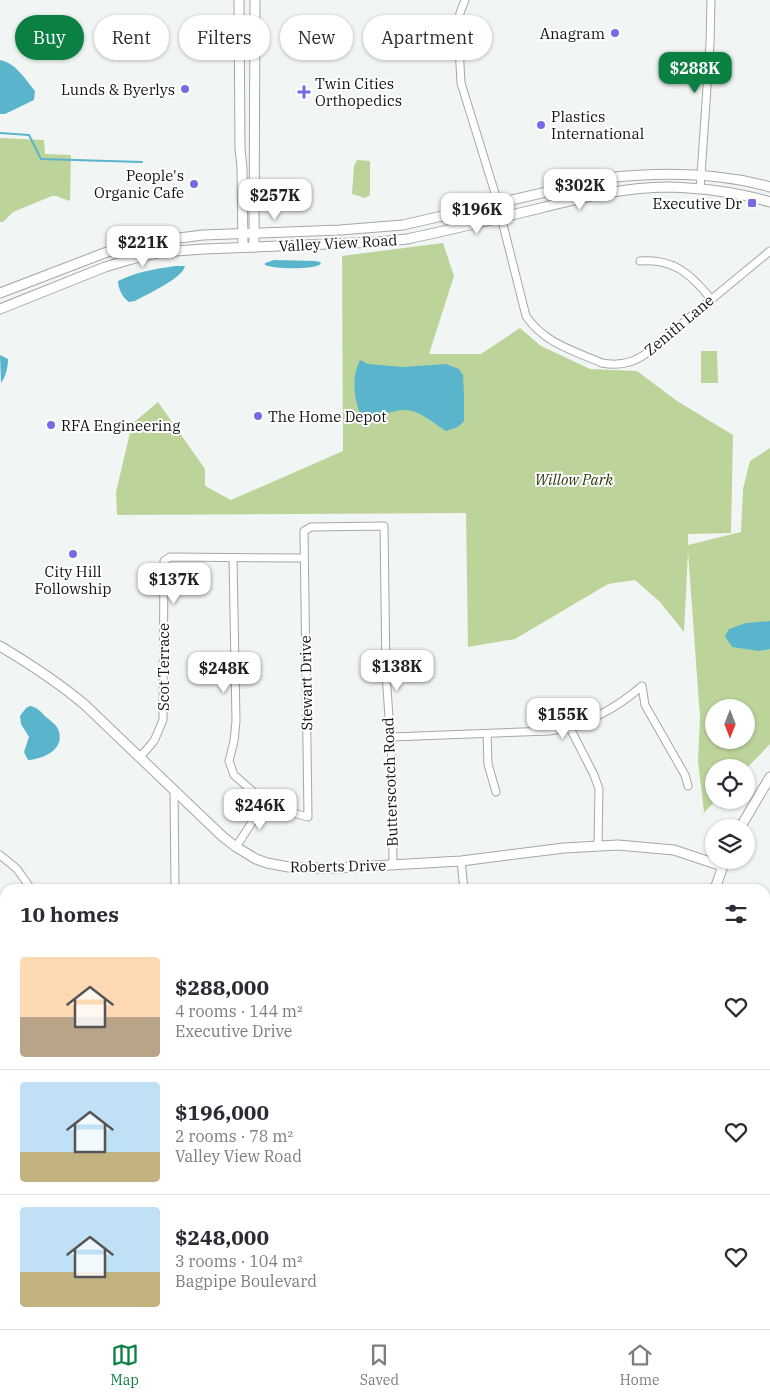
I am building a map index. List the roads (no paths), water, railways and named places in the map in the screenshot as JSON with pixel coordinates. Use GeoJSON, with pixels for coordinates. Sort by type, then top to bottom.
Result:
{"type":"FeatureCollection","features":[{"type":"Feature","properties":{"kind":"main road"},"geometry":{"type":"LineString","coordinates":[[240,0],[240,149],[243,247]]}},
{"type":"Feature","properties":{"kind":"main road"},"geometry":{"type":"LineString","coordinates":[[254,247],[255,0]]}},
{"type":"Feature","properties":{"kind":"main road","name":"Valley View Road"},"geometry":{"type":"LineString","coordinates":[[0,293],[126,246],[184,236],[348,230],[403,225],[607,178],[638,174],[701,175],[770,187]]}},
{"type":"Feature","properties":{"kind":"main road","name":"Valley View Road"},"geometry":{"type":"LineString","coordinates":[[0,308],[92,272],[132,259],[176,251],[407,239],[577,199],[624,190],[668,187],[700,189],[736,193],[770,202]]}},
{"type":"Feature","properties":{"kind":"main road","name":"Roberts Drive"},"geometry":{"type":"LineString","coordinates":[[0,646],[44,672],[65,688],[236,848],[267,863],[311,869],[393,861],[461,861],[598,846],[640,846],[674,850],[705,858]]}},
{"type":"Feature","properties":{"kind":"main road"},"geometry":{"type":"LineString","coordinates":[[746,819],[767,787],[770,777]]}},
{"type":"Feature","properties":{"kind":"main road"},"geometry":{"type":"LineString","coordinates":[[717,884],[721,869]]}},
{"type":"Feature","properties":{"kind":"street","name":"Zenith Lane"},"geometry":{"type":"LineString","coordinates":[[465,0],[460,13],[458,28],[460,78],[464,98],[501,218],[521,302],[530,322],[545,337],[602,363],[620,364],[637,360],[770,251]]}},
{"type":"Feature","properties":{"kind":"street"},"geometry":{"type":"LineString","coordinates":[[700,189],[710,44],[711,0]]}},
{"type":"Feature","properties":{"kind":"street"},"geometry":{"type":"LineString","coordinates":[[640,261],[663,261],[676,266],[700,286],[711,299]]}},
{"type":"Feature","properties":{"kind":"street","name":"Stewart Drive"},"geometry":{"type":"LineString","coordinates":[[266,802],[282,810],[308,817],[303,535],[307,528],[384,526]]}},
{"type":"Feature","properties":{"kind":"street","name":"Butterscotch Road"},"geometry":{"type":"LineString","coordinates":[[384,526],[386,686],[391,737],[393,861]]}},
{"type":"Feature","properties":{"kind":"street","name":"Scot Terrace"},"geometry":{"type":"LineString","coordinates":[[140,757],[154,741],[163,720],[164,561],[170,557],[304,558]]}},
{"type":"Feature","properties":{"kind":"street"},"geometry":{"type":"LineString","coordinates":[[233,558],[236,721],[229,767],[234,775],[266,802],[236,848]]}},
{"type":"Feature","properties":{"kind":"street"},"geometry":{"type":"LineString","coordinates":[[391,737],[550,731],[570,728],[593,718],[631,696],[642,686],[645,706],[685,775],[688,786]]}},
{"type":"Feature","properties":{"kind":"street"},"geometry":{"type":"LineString","coordinates":[[570,728],[594,775],[599,790],[598,846]]}},
{"type":"Feature","properties":{"kind":"street"},"geometry":{"type":"LineString","coordinates":[[487,734],[488,764],[496,792]]}},
{"type":"Feature","properties":{"kind":"street"},"geometry":{"type":"LineString","coordinates":[[174,790],[175,884]]}},
{"type":"Feature","properties":{"kind":"street"},"geometry":{"type":"LineString","coordinates":[[0,855],[17,869],[28,884]]}},
{"type":"Feature","properties":{"kind":"street"},"geometry":{"type":"LineString","coordinates":[[461,861],[463,884]]}},
{"type":"Feature","properties":{"kind":"water"},"geometry":{"type":"Polygon","coordinates":[[[0,60],[11,64],[35,91],[34,100],[5,114],[0,114],[0,60]]]}},
{"type":"Feature","properties":{"kind":"water"},"geometry":{"type":"Polygon","coordinates":[[[274,260],[315,261],[321,264],[293,268],[265,265],[265,263],[274,260]]]}},
{"type":"Feature","properties":{"kind":"water"},"geometry":{"type":"Polygon","coordinates":[[[175,266],[185,266],[178,276],[171,281],[135,301],[129,302],[121,293],[118,281],[139,273],[175,266]]]}},
{"type":"Feature","properties":{"kind":"water"},"geometry":{"type":"Polygon","coordinates":[[[0,355],[8,359],[8,365],[1,383],[0,355]]]}},
{"type":"Feature","properties":{"kind":"water"},"geometry":{"type":"Polygon","coordinates":[[[360,360],[368,364],[403,367],[446,364],[459,369],[463,375],[464,421],[458,427],[446,431],[421,415],[410,411],[398,410],[372,417],[361,416],[354,388],[355,374],[360,360]]]}},
{"type":"Feature","properties":{"kind":"water"},"geometry":{"type":"Polygon","coordinates":[[[770,621],[770,649],[759,651],[732,647],[725,636],[729,629],[746,623],[770,621]]]}},
{"type":"Feature","properties":{"kind":"water"},"geometry":{"type":"Polygon","coordinates":[[[30,706],[39,710],[54,724],[60,738],[55,749],[51,752],[40,758],[28,760],[24,752],[29,737],[21,724],[20,716],[30,706]]]}},
{"type":"Feature","properties":{"kind":"waterway"},"geometry":{"type":"LineString","coordinates":[[0,133],[29,135],[41,159],[142,162]]}},
{"type":"Feature","properties":{"kind":"place","name":"Anagram"},"geometry":{"type":"Point","coordinates":[615,33]}},
{"type":"Feature","properties":{"kind":"place","name":"Lunds & Byerlys"},"geometry":{"type":"Point","coordinates":[185,89]}},
{"type":"Feature","properties":{"kind":"place","name":"Twin Cities Orthopedics"},"geometry":{"type":"Point","coordinates":[304,92]}},
{"type":"Feature","properties":{"kind":"place","name":"Plastics International"},"geometry":{"type":"Point","coordinates":[541,125]}},
{"type":"Feature","properties":{"kind":"place","name":"People's Organic Cafe"},"geometry":{"type":"Point","coordinates":[194,184]}},
{"type":"Feature","properties":{"kind":"place","name":"Executive Dr"},"geometry":{"type":"Point","coordinates":[752,203]}},
{"type":"Feature","properties":{"kind":"place","name":"The Home Depot"},"geometry":{"type":"Point","coordinates":[258,416]}},
{"type":"Feature","properties":{"kind":"place","name":"RFA Engineering"},"geometry":{"type":"Point","coordinates":[51,425]}},
{"type":"Feature","properties":{"kind":"place","name":"City Hill Followship"},"geometry":{"type":"Point","coordinates":[73,554]}},
{"type":"Feature","properties":{"kind":"park label","name":"Willow Park"},"geometry":{"type":"Point","coordinates":[574,479]}}]}
